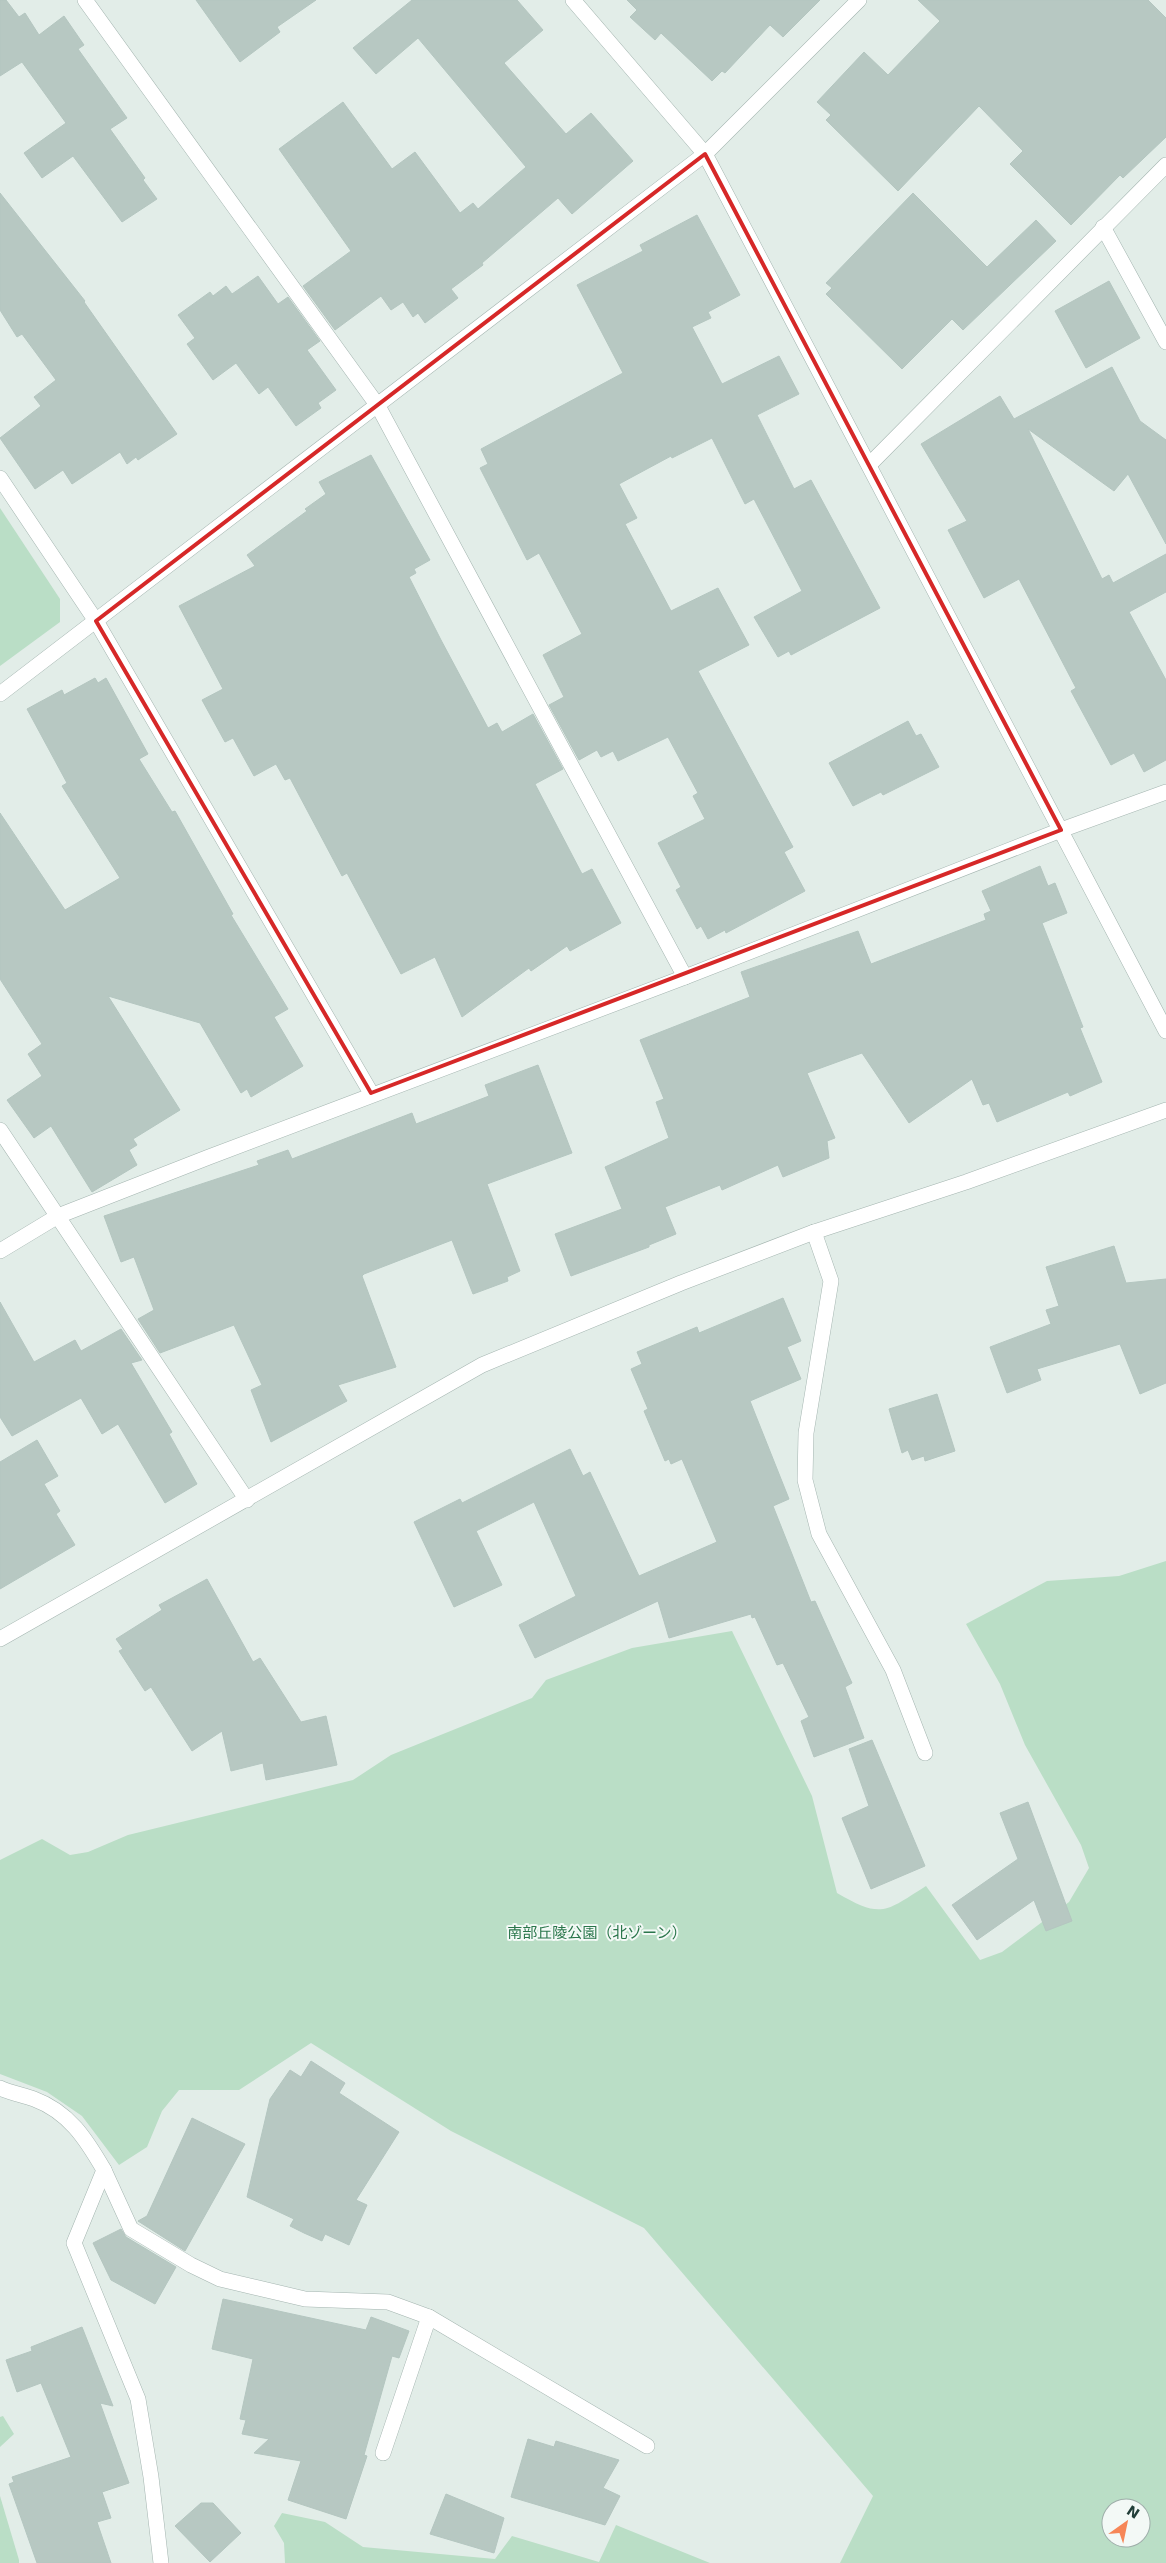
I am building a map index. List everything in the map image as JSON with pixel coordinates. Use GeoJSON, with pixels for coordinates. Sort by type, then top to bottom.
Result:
{"type":"FeatureCollection","features":[{"type":"Feature","properties":{"kind":"street"},"geometry":{"type":"LineString","coordinates":[[84,0],[378,406],[684,977]]}},
{"type":"Feature","properties":{"kind":"street"},"geometry":{"type":"LineString","coordinates":[[573,0],[705,154],[1166,1031]]}},
{"type":"Feature","properties":{"kind":"street"},"geometry":{"type":"LineString","coordinates":[[0,694],[705,154],[859,0]]}},
{"type":"Feature","properties":{"kind":"street"},"geometry":{"type":"LineString","coordinates":[[869,465],[1166,165]]}},
{"type":"Feature","properties":{"kind":"street"},"geometry":{"type":"LineString","coordinates":[[1103,227],[1166,342]]}},
{"type":"Feature","properties":{"kind":"street"},"geometry":{"type":"LineString","coordinates":[[0,478],[96,621],[371,1094]]}},
{"type":"Feature","properties":{"kind":"street"},"geometry":{"type":"LineString","coordinates":[[0,1251],[58,1216],[371,1094],[684,977],[1061,830],[1166,792]]}},
{"type":"Feature","properties":{"kind":"street"},"geometry":{"type":"LineString","coordinates":[[0,1638],[247,1500],[482,1365],[681,1283],[814,1232],[966,1182],[1166,1110]]}},
{"type":"Feature","properties":{"kind":"street"},"geometry":{"type":"LineString","coordinates":[[0,1130],[247,1500]]}},
{"type":"Feature","properties":{"kind":"street"},"geometry":{"type":"LineString","coordinates":[[814,1232],[831,1281],[806,1433],[805,1480],[819,1534],[892,1670],[925,1753]]}},
{"type":"Feature","properties":{"kind":"street"},"geometry":{"type":"LineString","coordinates":[[0,2088],[34,2099],[68,2118],[85,2137],[104,2170],[130,2229],[191,2265],[220,2279],[305,2299],[388,2302],[429,2317],[647,2446]]}},
{"type":"Feature","properties":{"kind":"street"},"geometry":{"type":"LineString","coordinates":[[104,2170],[74,2243],[138,2399],[151,2477],[161,2563]]}},
{"type":"Feature","properties":{"kind":"street"},"geometry":{"type":"LineString","coordinates":[[383,2452],[429,2317]]}},
{"type":"Feature","properties":{"kind":"highlighted area"},"geometry":{"type":"Polygon","coordinates":[[[705,154],[1061,830],[371,1093],[96,621],[705,154]]]}},
{"type":"Feature","properties":{"kind":"green space"},"geometry":{"type":"Polygon","coordinates":[[[0,508],[60,599],[60,622],[0,666],[0,508]]]}},
{"type":"Feature","properties":{"kind":"green space","name":"南部丘陵公園（北ゾーン）"},"geometry":{"type":"Polygon","coordinates":[[[1166,1561],[1166,2563],[840,2563],[873,2496],[644,2228],[451,2131],[311,2043],[239,2090],[179,2090],[162,2111],[147,2147],[119,2165],[82,2116],[47,2092],[0,2074],[0,1860],[42,1839],[70,1855],[88,1852],[128,1835],[353,1780],[391,1755],[532,1698],[546,1680],[632,1648],[732,1631],[812,1796],[837,1893],[864,1907],[883,1909],[901,1902],[926,1886],[980,1960],[1002,1952],[1069,1902],[1089,1868],[1081,1845],[1025,1745],[1000,1684],[966,1624],[1047,1581],[1119,1576],[1166,1561]]]}},
{"type":"Feature","properties":{"kind":"green space"},"geometry":{"type":"Polygon","coordinates":[[[3,2416],[14,2434],[0,2447],[0,2417],[3,2416]]]}},
{"type":"Feature","properties":{"kind":"green space"},"geometry":{"type":"Polygon","coordinates":[[[0,2496],[19,2560],[19,2563],[0,2563],[0,2496]]]}},
{"type":"Feature","properties":{"kind":"green space"},"geometry":{"type":"Polygon","coordinates":[[[282,2513],[325,2522],[363,2547],[495,2559],[512,2536],[599,2562],[616,2525],[710,2563],[285,2563],[284,2543],[274,2526],[282,2513]]]}},
{"type":"Feature","properties":{"kind":"building"},"geometry":{"type":"Polygon","coordinates":[[[0,0],[6,0],[19,17],[25,13],[39,35],[64,16],[84,45],[78,49],[127,118],[110,129],[145,178],[143,180],[157,199],[122,222],[73,156],[42,178],[24,153],[66,123],[22,62],[0,76],[0,0]]]}},
{"type":"Feature","properties":{"kind":"building"},"geometry":{"type":"Polygon","coordinates":[[[196,0],[316,0],[277,27],[280,32],[240,62],[196,0]]]}},
{"type":"Feature","properties":{"kind":"building"},"geometry":{"type":"Polygon","coordinates":[[[412,0],[517,0],[543,30],[504,63],[566,134],[591,113],[633,161],[572,214],[558,198],[482,263],[483,265],[451,289],[458,298],[425,323],[418,313],[413,317],[403,302],[391,310],[381,296],[335,330],[303,286],[351,251],[279,149],[343,102],[392,169],[415,152],[460,213],[473,203],[478,209],[526,167],[418,38],[376,74],[353,48],[412,0]]]}},
{"type":"Feature","properties":{"kind":"building"},"geometry":{"type":"Polygon","coordinates":[[[627,0],[820,0],[783,37],[770,25],[725,73],[722,71],[712,81],[661,33],[655,40],[630,17],[637,10],[627,0]]]}},
{"type":"Feature","properties":{"kind":"building"},"geometry":{"type":"Polygon","coordinates":[[[918,0],[1148,0],[1166,18],[1166,137],[1123,178],[1120,175],[1071,225],[1010,164],[1023,151],[979,106],[898,191],[826,120],[831,115],[817,102],[864,52],[888,75],[940,21],[918,0]]]}},
{"type":"Feature","properties":{"kind":"building"},"geometry":{"type":"Polygon","coordinates":[[[0,193],[85,301],[177,434],[138,460],[136,457],[127,464],[120,452],[72,484],[63,470],[35,489],[0,438],[41,406],[34,397],[56,380],[22,334],[17,337],[0,310],[0,193]]]}},
{"type":"Feature","properties":{"kind":"building"},"geometry":{"type":"Polygon","coordinates":[[[913,193],[987,267],[1036,220],[1056,241],[963,330],[952,319],[902,369],[826,294],[832,288],[826,283],[913,193]]]}},
{"type":"Feature","properties":{"kind":"building"},"geometry":{"type":"Polygon","coordinates":[[[697,215],[740,295],[708,312],[711,318],[692,327],[722,384],[779,356],[799,394],[757,415],[794,489],[811,480],[880,608],[791,655],[789,651],[778,657],[754,617],[802,591],[754,499],[745,504],[712,438],[672,458],[671,456],[619,484],[637,518],[625,524],[671,611],[718,588],[749,645],[698,671],[793,847],[784,852],[805,891],[726,933],[725,930],[708,939],[701,926],[697,929],[676,890],[681,887],[658,843],[705,819],[693,796],[698,793],[668,737],[618,761],[613,751],[601,757],[597,750],[579,760],[549,705],[564,697],[543,655],[582,634],[539,553],[527,560],[480,468],[488,464],[481,449],[623,373],[577,285],[643,251],[640,245],[697,215]]]}},
{"type":"Feature","properties":{"kind":"building"},"geometry":{"type":"Polygon","coordinates":[[[258,276],[278,304],[288,297],[320,341],[307,350],[336,390],[318,403],[321,408],[296,426],[268,387],[259,394],[236,363],[213,380],[187,344],[195,338],[178,315],[210,292],[213,296],[226,286],[232,294],[258,276]]]}},
{"type":"Feature","properties":{"kind":"building"},"geometry":{"type":"Polygon","coordinates":[[[1109,281],[1140,338],[1086,368],[1055,311],[1109,281]]]}},
{"type":"Feature","properties":{"kind":"building"},"geometry":{"type":"Polygon","coordinates":[[[1112,367],[1140,421],[1166,440],[1166,544],[1128,474],[1114,491],[1028,429],[1102,579],[1109,575],[1113,583],[1166,554],[1166,592],[1129,612],[1166,680],[1166,760],[1144,772],[1134,753],[1111,765],[1071,691],[1076,688],[1019,579],[984,598],[948,530],[967,521],[921,444],[1000,396],[1014,419],[1112,367]]]}},
{"type":"Feature","properties":{"kind":"building"},"geometry":{"type":"Polygon","coordinates":[[[371,455],[430,560],[414,569],[416,573],[409,577],[488,728],[497,723],[502,732],[533,714],[563,769],[535,784],[582,874],[592,869],[621,923],[570,951],[567,946],[531,971],[529,968],[462,1017],[435,957],[401,974],[347,873],[342,876],[290,778],[285,780],[276,764],[254,776],[233,738],[225,742],[202,700],[223,689],[179,606],[255,566],[247,555],[307,511],[305,509],[326,494],[319,482],[371,455]]]}},
{"type":"Feature","properties":{"kind":"building"},"geometry":{"type":"Polygon","coordinates":[[[95,678],[98,683],[106,678],[148,754],[139,759],[172,812],[175,811],[233,914],[231,915],[288,1009],[274,1017],[303,1066],[251,1097],[247,1089],[241,1093],[200,1023],[108,996],[180,1110],[133,1139],[137,1145],[129,1150],[137,1165],[92,1192],[51,1126],[34,1138],[7,1100],[42,1076],[28,1054],[42,1044],[0,979],[0,813],[65,910],[120,878],[62,786],[67,783],[27,709],[62,690],[64,695],[95,678]]]}},
{"type":"Feature","properties":{"kind":"building"},"geometry":{"type":"Polygon","coordinates":[[[908,721],[916,736],[921,734],[939,767],[883,795],[881,792],[853,806],[829,763],[908,721]]]}},
{"type":"Feature","properties":{"kind":"building"},"geometry":{"type":"Polygon","coordinates":[[[1040,866],[1048,886],[1055,883],[1067,913],[1042,923],[1083,1027],[1080,1028],[1102,1082],[1070,1096],[1068,1092],[997,1122],[989,1103],[983,1105],[972,1079],[909,1123],[862,1053],[807,1073],[835,1138],[827,1141],[829,1158],[783,1177],[778,1165],[722,1190],[720,1185],[665,1207],[676,1234],[649,1245],[649,1247],[571,1276],[555,1234],[622,1209],[605,1167],[669,1138],[656,1102],[664,1099],[640,1040],[750,997],[741,972],[858,931],[871,964],[986,920],[984,914],[991,911],[982,891],[1040,866]]]}},
{"type":"Feature","properties":{"kind":"building"},"geometry":{"type":"Polygon","coordinates":[[[538,1065],[572,1153],[487,1184],[520,1271],[507,1277],[508,1281],[473,1294],[452,1240],[364,1274],[362,1276],[396,1367],[338,1385],[347,1401],[271,1442],[251,1390],[262,1385],[234,1325],[160,1353],[138,1319],[154,1310],[134,1257],[121,1262],[104,1216],[259,1165],[257,1161],[288,1150],[292,1159],[412,1113],[416,1124],[489,1096],[485,1085],[538,1065]]]}},
{"type":"Feature","properties":{"kind":"building"},"geometry":{"type":"Polygon","coordinates":[[[1114,1246],[1126,1283],[1166,1279],[1166,1383],[1140,1394],[1120,1344],[1037,1369],[1041,1380],[1007,1393],[990,1347],[1051,1324],[1046,1310],[1059,1306],[1046,1267],[1114,1246]]]}},
{"type":"Feature","properties":{"kind":"building"},"geometry":{"type":"Polygon","coordinates":[[[783,1298],[801,1341],[787,1347],[801,1379],[750,1401],[789,1499],[773,1506],[811,1602],[815,1601],[852,1683],[845,1687],[864,1738],[814,1757],[801,1721],[809,1717],[783,1663],[777,1665],[755,1617],[752,1618],[751,1614],[669,1638],[658,1601],[535,1658],[519,1625],[576,1596],[534,1502],[476,1531],[502,1585],[454,1607],[414,1522],[460,1499],[462,1503],[570,1449],[583,1476],[590,1472],[639,1576],[717,1542],[682,1459],[671,1464],[669,1459],[665,1461],[644,1411],[648,1409],[631,1369],[642,1364],[637,1352],[697,1327],[699,1333],[783,1298]]]}},
{"type":"Feature","properties":{"kind":"building"},"geometry":{"type":"Polygon","coordinates":[[[0,1302],[34,1362],[75,1340],[81,1351],[121,1329],[142,1360],[131,1363],[172,1432],[169,1434],[197,1484],[165,1503],[118,1424],[102,1434],[81,1398],[12,1436],[0,1417],[0,1302]]]}},
{"type":"Feature","properties":{"kind":"building"},"geometry":{"type":"Polygon","coordinates":[[[937,1394],[955,1451],[925,1461],[924,1456],[912,1460],[908,1450],[902,1453],[889,1409],[937,1394]]]}},
{"type":"Feature","properties":{"kind":"building"},"geometry":{"type":"Polygon","coordinates":[[[37,1440],[58,1476],[44,1484],[60,1511],[56,1514],[75,1545],[0,1589],[0,1462],[37,1440]]]}},
{"type":"Feature","properties":{"kind":"building"},"geometry":{"type":"Polygon","coordinates":[[[207,1579],[253,1662],[260,1658],[301,1722],[326,1716],[337,1765],[266,1780],[263,1763],[231,1771],[222,1731],[192,1751],[151,1687],[145,1691],[119,1651],[123,1649],[116,1639],[162,1610],[159,1605],[207,1579]]]}},
{"type":"Feature","properties":{"kind":"building"},"geometry":{"type":"Polygon","coordinates":[[[872,1740],[925,1866],[871,1889],[842,1818],[869,1806],[849,1749],[872,1740]]]}},
{"type":"Feature","properties":{"kind":"building"},"geometry":{"type":"Polygon","coordinates":[[[1028,1802],[1072,1921],[1046,1931],[1034,1900],[977,1940],[952,1905],[1018,1859],[1000,1813],[1028,1802]]]}},
{"type":"Feature","properties":{"kind":"building"},"geometry":{"type":"Polygon","coordinates":[[[311,2061],[345,2083],[339,2093],[399,2132],[356,2200],[367,2205],[349,2245],[325,2234],[322,2241],[304,2233],[290,2226],[294,2219],[247,2197],[270,2099],[290,2070],[301,2077],[311,2061]]]}},
{"type":"Feature","properties":{"kind":"building"},"geometry":{"type":"Polygon","coordinates":[[[192,2118],[245,2144],[185,2251],[138,2221],[147,2216],[192,2118]]]}},
{"type":"Feature","properties":{"kind":"building"},"geometry":{"type":"Polygon","coordinates":[[[121,2229],[126,2237],[176,2267],[155,2304],[111,2280],[93,2243],[121,2229]]]}},
{"type":"Feature","properties":{"kind":"building"},"geometry":{"type":"Polygon","coordinates":[[[223,2299],[366,2330],[371,2317],[409,2331],[399,2358],[392,2356],[364,2455],[367,2456],[346,2519],[288,2500],[301,2461],[254,2453],[269,2439],[242,2434],[246,2420],[240,2419],[253,2359],[212,2349],[223,2299]]]}},
{"type":"Feature","properties":{"kind":"building"},"geometry":{"type":"Polygon","coordinates":[[[82,2327],[113,2406],[100,2403],[129,2483],[102,2492],[111,2518],[97,2522],[111,2563],[37,2563],[9,2484],[14,2482],[12,2477],[71,2457],[41,2383],[17,2392],[6,2360],[32,2351],[31,2347],[82,2327]]]}},
{"type":"Feature","properties":{"kind":"building"},"geometry":{"type":"Polygon","coordinates":[[[528,2439],[554,2447],[556,2441],[619,2460],[603,2488],[620,2496],[605,2525],[511,2497],[528,2439]]]}},
{"type":"Feature","properties":{"kind":"building"},"geometry":{"type":"Polygon","coordinates":[[[446,2494],[504,2518],[494,2553],[430,2534],[446,2494]]]}},
{"type":"Feature","properties":{"kind":"building"},"geometry":{"type":"Polygon","coordinates":[[[201,2503],[213,2503],[241,2533],[210,2562],[175,2526],[201,2503]]]}}]}
